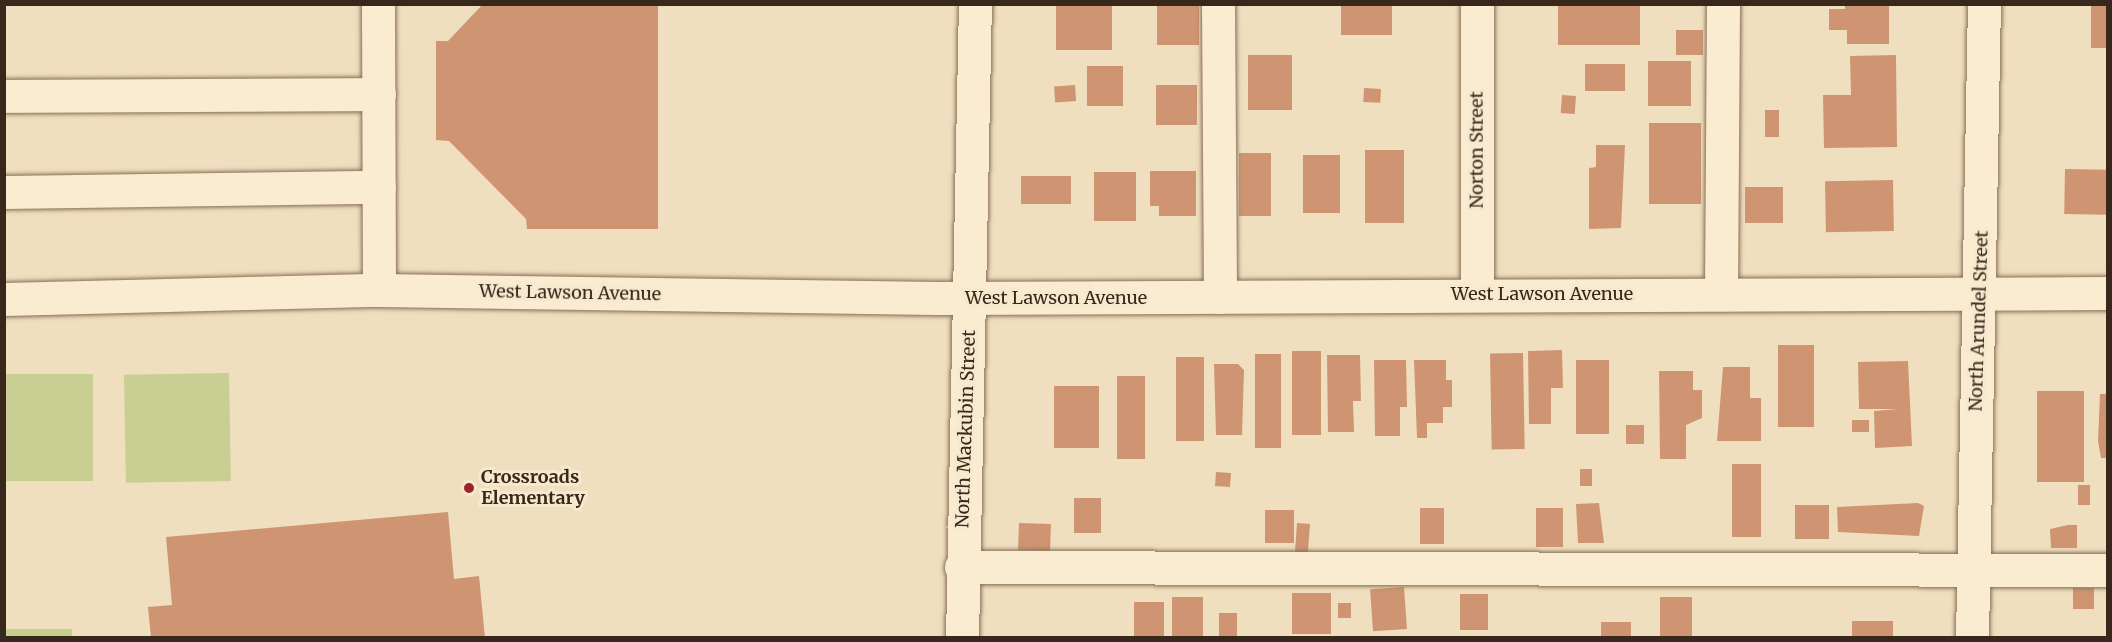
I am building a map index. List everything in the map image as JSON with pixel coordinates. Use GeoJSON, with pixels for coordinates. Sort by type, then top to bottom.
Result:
{"type":"FeatureCollection","features":[{"type":"Feature","properties":{"kind":"street"},"geometry":{"type":"LineString","coordinates":[[378,4],[379,290]]}},
{"type":"Feature","properties":{"kind":"street","name":"North Mackubin Street"},"geometry":{"type":"LineString","coordinates":[[962,638],[960,567],[970,298],[975,4]]}},
{"type":"Feature","properties":{"kind":"street"},"geometry":{"type":"LineString","coordinates":[[1218,4],[1220,297]]}},
{"type":"Feature","properties":{"kind":"street","name":"Norton Street"},"geometry":{"type":"LineString","coordinates":[[1477,4],[1477,295]]}},
{"type":"Feature","properties":{"kind":"street"},"geometry":{"type":"LineString","coordinates":[[1721,293],[1724,4]]}},
{"type":"Feature","properties":{"kind":"street","name":"North Arundel Street"},"geometry":{"type":"LineString","coordinates":[[1972,638],[1984,4]]}},
{"type":"Feature","properties":{"kind":"street"},"geometry":{"type":"LineString","coordinates":[[4,96],[379,94]]}},
{"type":"Feature","properties":{"kind":"street"},"geometry":{"type":"LineString","coordinates":[[4,192],[379,188]]}},
{"type":"Feature","properties":{"kind":"street","name":"West Lawson Avenue"},"geometry":{"type":"LineString","coordinates":[[4,299],[379,290],[970,298],[2108,293]]}},
{"type":"Feature","properties":{"kind":"street"},"geometry":{"type":"LineString","coordinates":[[960,567],[2108,570]]}},
{"type":"Feature","properties":{"kind":"green space"},"geometry":{"type":"Polygon","coordinates":[[[229,373],[231,481],[126,483],[124,375],[229,373]]]}},
{"type":"Feature","properties":{"kind":"green space"},"geometry":{"type":"Polygon","coordinates":[[[5,374],[93,374],[93,481],[5,481],[5,374]]]}},
{"type":"Feature","properties":{"kind":"green space"},"geometry":{"type":"Polygon","coordinates":[[[5,629],[72,629],[72,637],[5,637],[5,629]]]}},
{"type":"Feature","properties":{"kind":"building"},"geometry":{"type":"Polygon","coordinates":[[[483,4],[658,4],[658,229],[527,229],[526,219],[449,141],[436,140],[436,41],[448,41],[483,4]]]}},
{"type":"Feature","properties":{"kind":"building"},"geometry":{"type":"Polygon","coordinates":[[[1056,4],[1112,4],[1112,50],[1056,50],[1056,4]]]}},
{"type":"Feature","properties":{"kind":"building"},"geometry":{"type":"Polygon","coordinates":[[[1157,4],[1199,4],[1199,45],[1157,45],[1157,4]]]}},
{"type":"Feature","properties":{"kind":"building"},"geometry":{"type":"Polygon","coordinates":[[[1341,4],[1392,4],[1392,35],[1341,35],[1341,4]]]}},
{"type":"Feature","properties":{"kind":"building"},"geometry":{"type":"Polygon","coordinates":[[[1558,5],[1640,5],[1640,45],[1558,45],[1558,5]]]}},
{"type":"Feature","properties":{"kind":"building"},"geometry":{"type":"Polygon","coordinates":[[[1845,5],[1889,5],[1889,44],[1847,44],[1847,30],[1829,30],[1829,9],[1845,9],[1845,5]]]}},
{"type":"Feature","properties":{"kind":"building"},"geometry":{"type":"Polygon","coordinates":[[[2091,5],[2108,5],[2108,48],[2091,48],[2091,5]]]}},
{"type":"Feature","properties":{"kind":"building"},"geometry":{"type":"Polygon","coordinates":[[[1676,30],[1703,30],[1703,55],[1676,55],[1676,30]]]}},
{"type":"Feature","properties":{"kind":"building"},"geometry":{"type":"Polygon","coordinates":[[[1248,55],[1292,55],[1292,110],[1248,110],[1248,55]]]}},
{"type":"Feature","properties":{"kind":"building"},"geometry":{"type":"Polygon","coordinates":[[[1896,55],[1897,147],[1824,148],[1823,95],[1851,95],[1850,56],[1896,55]]]}},
{"type":"Feature","properties":{"kind":"building"},"geometry":{"type":"Polygon","coordinates":[[[1648,61],[1691,61],[1691,106],[1648,106],[1648,61]]]}},
{"type":"Feature","properties":{"kind":"building"},"geometry":{"type":"Polygon","coordinates":[[[1585,64],[1625,64],[1625,91],[1585,91],[1585,64]]]}},
{"type":"Feature","properties":{"kind":"building"},"geometry":{"type":"Polygon","coordinates":[[[1087,66],[1123,66],[1123,106],[1087,106],[1087,66]]]}},
{"type":"Feature","properties":{"kind":"building"},"geometry":{"type":"Polygon","coordinates":[[[1075,85],[1076,101],[1055,102],[1054,86],[1075,85]]]}},
{"type":"Feature","properties":{"kind":"building"},"geometry":{"type":"Polygon","coordinates":[[[1156,85],[1197,85],[1197,125],[1156,125],[1156,85]]]}},
{"type":"Feature","properties":{"kind":"building"},"geometry":{"type":"Polygon","coordinates":[[[1364,88],[1381,89],[1380,103],[1363,102],[1364,88]]]}},
{"type":"Feature","properties":{"kind":"building"},"geometry":{"type":"Polygon","coordinates":[[[1562,95],[1576,96],[1575,114],[1561,113],[1562,95]]]}},
{"type":"Feature","properties":{"kind":"building"},"geometry":{"type":"Polygon","coordinates":[[[1765,110],[1779,110],[1779,137],[1765,137],[1765,110]]]}},
{"type":"Feature","properties":{"kind":"building"},"geometry":{"type":"Polygon","coordinates":[[[1649,123],[1701,123],[1701,204],[1649,204],[1649,123]]]}},
{"type":"Feature","properties":{"kind":"building"},"geometry":{"type":"Polygon","coordinates":[[[1596,145],[1625,145],[1621,228],[1589,229],[1589,168],[1596,167],[1596,145]]]}},
{"type":"Feature","properties":{"kind":"building"},"geometry":{"type":"Polygon","coordinates":[[[1365,150],[1404,150],[1404,223],[1365,223],[1365,150]]]}},
{"type":"Feature","properties":{"kind":"building"},"geometry":{"type":"Polygon","coordinates":[[[1239,153],[1271,153],[1271,216],[1239,216],[1239,153]]]}},
{"type":"Feature","properties":{"kind":"building"},"geometry":{"type":"Polygon","coordinates":[[[1303,155],[1340,155],[1340,213],[1303,213],[1303,155]]]}},
{"type":"Feature","properties":{"kind":"building"},"geometry":{"type":"Polygon","coordinates":[[[2065,169],[2108,170],[2107,215],[2064,214],[2065,169]]]}},
{"type":"Feature","properties":{"kind":"building"},"geometry":{"type":"Polygon","coordinates":[[[1150,171],[1196,171],[1196,216],[1159,216],[1159,206],[1150,206],[1150,171]]]}},
{"type":"Feature","properties":{"kind":"building"},"geometry":{"type":"Polygon","coordinates":[[[1094,172],[1136,172],[1136,221],[1094,221],[1094,172]]]}},
{"type":"Feature","properties":{"kind":"building"},"geometry":{"type":"Polygon","coordinates":[[[1021,176],[1071,176],[1071,204],[1021,204],[1021,176]]]}},
{"type":"Feature","properties":{"kind":"building"},"geometry":{"type":"Polygon","coordinates":[[[1893,180],[1894,231],[1826,232],[1825,181],[1893,180]]]}},
{"type":"Feature","properties":{"kind":"building"},"geometry":{"type":"Polygon","coordinates":[[[1745,187],[1783,187],[1783,223],[1745,223],[1745,187]]]}},
{"type":"Feature","properties":{"kind":"building"},"geometry":{"type":"Polygon","coordinates":[[[1778,345],[1814,345],[1814,427],[1778,427],[1778,345]]]}},
{"type":"Feature","properties":{"kind":"building"},"geometry":{"type":"Polygon","coordinates":[[[1562,350],[1563,388],[1551,388],[1551,424],[1529,424],[1528,351],[1562,350]]]}},
{"type":"Feature","properties":{"kind":"building"},"geometry":{"type":"Polygon","coordinates":[[[1292,351],[1321,351],[1321,435],[1292,435],[1292,351]]]}},
{"type":"Feature","properties":{"kind":"building"},"geometry":{"type":"Polygon","coordinates":[[[1523,353],[1525,449],[1492,450],[1490,354],[1523,353]]]}},
{"type":"Feature","properties":{"kind":"building"},"geometry":{"type":"Polygon","coordinates":[[[1255,354],[1281,354],[1281,448],[1255,448],[1255,354]]]}},
{"type":"Feature","properties":{"kind":"building"},"geometry":{"type":"Polygon","coordinates":[[[1327,355],[1360,355],[1361,401],[1353,401],[1354,432],[1328,432],[1327,355]]]}},
{"type":"Feature","properties":{"kind":"building"},"geometry":{"type":"Polygon","coordinates":[[[1176,357],[1204,357],[1204,441],[1176,441],[1176,357]]]}},
{"type":"Feature","properties":{"kind":"building"},"geometry":{"type":"Polygon","coordinates":[[[1374,360],[1406,360],[1407,407],[1400,407],[1400,436],[1375,436],[1374,360]]]}},
{"type":"Feature","properties":{"kind":"building"},"geometry":{"type":"Polygon","coordinates":[[[1414,360],[1446,360],[1446,380],[1452,380],[1452,407],[1443,407],[1443,423],[1427,423],[1427,438],[1417,438],[1414,360]]]}},
{"type":"Feature","properties":{"kind":"building"},"geometry":{"type":"Polygon","coordinates":[[[1576,360],[1609,360],[1609,434],[1576,434],[1576,360]]]}},
{"type":"Feature","properties":{"kind":"building"},"geometry":{"type":"Polygon","coordinates":[[[1908,361],[1912,446],[1875,448],[1874,411],[1898,409],[1859,409],[1858,362],[1908,361]]]}},
{"type":"Feature","properties":{"kind":"building"},"geometry":{"type":"Polygon","coordinates":[[[1214,364],[1238,364],[1244,370],[1242,435],[1216,435],[1214,364]]]}},
{"type":"Feature","properties":{"kind":"building"},"geometry":{"type":"Polygon","coordinates":[[[1723,367],[1750,367],[1750,398],[1761,398],[1761,441],[1717,441],[1723,367]]]}},
{"type":"Feature","properties":{"kind":"building"},"geometry":{"type":"Polygon","coordinates":[[[1659,371],[1693,371],[1693,390],[1702,390],[1702,418],[1686,425],[1686,459],[1660,459],[1659,371]]]}},
{"type":"Feature","properties":{"kind":"building"},"geometry":{"type":"Polygon","coordinates":[[[1117,376],[1145,376],[1145,459],[1117,459],[1117,376]]]}},
{"type":"Feature","properties":{"kind":"building"},"geometry":{"type":"Polygon","coordinates":[[[1054,386],[1099,386],[1099,448],[1054,448],[1054,386]]]}},
{"type":"Feature","properties":{"kind":"building"},"geometry":{"type":"Polygon","coordinates":[[[2037,391],[2084,391],[2084,482],[2037,482],[2037,391]]]}},
{"type":"Feature","properties":{"kind":"building"},"geometry":{"type":"Polygon","coordinates":[[[2100,394],[2108,394],[2108,458],[2101,458],[2098,441],[2100,394]]]}},
{"type":"Feature","properties":{"kind":"building"},"geometry":{"type":"Polygon","coordinates":[[[1852,420],[1869,420],[1869,432],[1852,432],[1852,420]]]}},
{"type":"Feature","properties":{"kind":"building"},"geometry":{"type":"Polygon","coordinates":[[[1626,425],[1644,425],[1644,444],[1626,444],[1626,425]]]}},
{"type":"Feature","properties":{"kind":"building"},"geometry":{"type":"Polygon","coordinates":[[[1732,464],[1761,464],[1761,537],[1732,537],[1732,464]]]}},
{"type":"Feature","properties":{"kind":"building"},"geometry":{"type":"Polygon","coordinates":[[[1580,469],[1592,469],[1592,486],[1580,486],[1580,469]]]}},
{"type":"Feature","properties":{"kind":"building"},"geometry":{"type":"Polygon","coordinates":[[[1216,472],[1231,473],[1230,487],[1215,486],[1216,472]]]}},
{"type":"Feature","properties":{"kind":"building"},"geometry":{"type":"Polygon","coordinates":[[[2078,485],[2090,485],[2090,505],[2078,505],[2078,485]]]}},
{"type":"Feature","properties":{"kind":"building"},"geometry":{"type":"Polygon","coordinates":[[[1074,498],[1101,498],[1101,533],[1074,533],[1074,498]]]}},
{"type":"Feature","properties":{"kind":"building"},"geometry":{"type":"Polygon","coordinates":[[[1599,503],[1604,543],[1578,543],[1576,504],[1599,503]]]}},
{"type":"Feature","properties":{"kind":"building"},"geometry":{"type":"Polygon","coordinates":[[[1918,503],[1924,506],[1919,536],[1838,532],[1837,507],[1918,503]]]}},
{"type":"Feature","properties":{"kind":"building"},"geometry":{"type":"Polygon","coordinates":[[[1795,505],[1829,505],[1829,539],[1795,539],[1795,505]]]}},
{"type":"Feature","properties":{"kind":"building"},"geometry":{"type":"Polygon","coordinates":[[[1420,508],[1444,508],[1444,544],[1420,544],[1420,508]]]}},
{"type":"Feature","properties":{"kind":"building"},"geometry":{"type":"Polygon","coordinates":[[[1536,508],[1563,508],[1563,547],[1536,547],[1536,508]]]}},
{"type":"Feature","properties":{"kind":"building"},"geometry":{"type":"Polygon","coordinates":[[[1265,510],[1294,510],[1294,543],[1265,543],[1265,510]]]}},
{"type":"Feature","properties":{"kind":"building"},"geometry":{"type":"Polygon","coordinates":[[[448,512],[454,579],[479,576],[485,638],[151,638],[148,607],[172,605],[166,537],[448,512]]]}},
{"type":"Feature","properties":{"kind":"building"},"geometry":{"type":"Polygon","coordinates":[[[1019,523],[1051,524],[1050,551],[1018,550],[1019,523]]]}},
{"type":"Feature","properties":{"kind":"building"},"geometry":{"type":"Polygon","coordinates":[[[1297,523],[1310,524],[1308,553],[1295,552],[1297,523]]]}},
{"type":"Feature","properties":{"kind":"building"},"geometry":{"type":"Polygon","coordinates":[[[2077,525],[2077,548],[2051,548],[2050,529],[2077,525]]]}},
{"type":"Feature","properties":{"kind":"building"},"geometry":{"type":"Polygon","coordinates":[[[1404,587],[1407,629],[1373,631],[1370,589],[1404,587]]]}},
{"type":"Feature","properties":{"kind":"building"},"geometry":{"type":"Polygon","coordinates":[[[2073,588],[2094,588],[2094,609],[2073,609],[2073,588]]]}},
{"type":"Feature","properties":{"kind":"building"},"geometry":{"type":"Polygon","coordinates":[[[1292,593],[1331,593],[1331,634],[1292,634],[1292,593]]]}},
{"type":"Feature","properties":{"kind":"building"},"geometry":{"type":"Polygon","coordinates":[[[1460,594],[1488,594],[1488,630],[1460,630],[1460,594]]]}},
{"type":"Feature","properties":{"kind":"building"},"geometry":{"type":"Polygon","coordinates":[[[1172,597],[1203,597],[1203,636],[1172,636],[1172,597]]]}},
{"type":"Feature","properties":{"kind":"building"},"geometry":{"type":"Polygon","coordinates":[[[1660,597],[1692,597],[1692,638],[1660,638],[1660,597]]]}},
{"type":"Feature","properties":{"kind":"building"},"geometry":{"type":"Polygon","coordinates":[[[1134,602],[1164,602],[1164,637],[1134,637],[1134,602]]]}},
{"type":"Feature","properties":{"kind":"building"},"geometry":{"type":"Polygon","coordinates":[[[1338,603],[1351,603],[1351,618],[1338,618],[1338,603]]]}},
{"type":"Feature","properties":{"kind":"building"},"geometry":{"type":"Polygon","coordinates":[[[1219,613],[1237,613],[1237,636],[1219,636],[1219,613]]]}},
{"type":"Feature","properties":{"kind":"building"},"geometry":{"type":"Polygon","coordinates":[[[1852,621],[1893,621],[1893,638],[1852,638],[1852,621]]]}},
{"type":"Feature","properties":{"kind":"building"},"geometry":{"type":"Polygon","coordinates":[[[1601,622],[1631,622],[1631,638],[1601,638],[1601,622]]]}},
{"type":"Feature","properties":{"kind":"place","name":"Crossroads Elementary"},"geometry":{"type":"Point","coordinates":[469,488]}}]}
